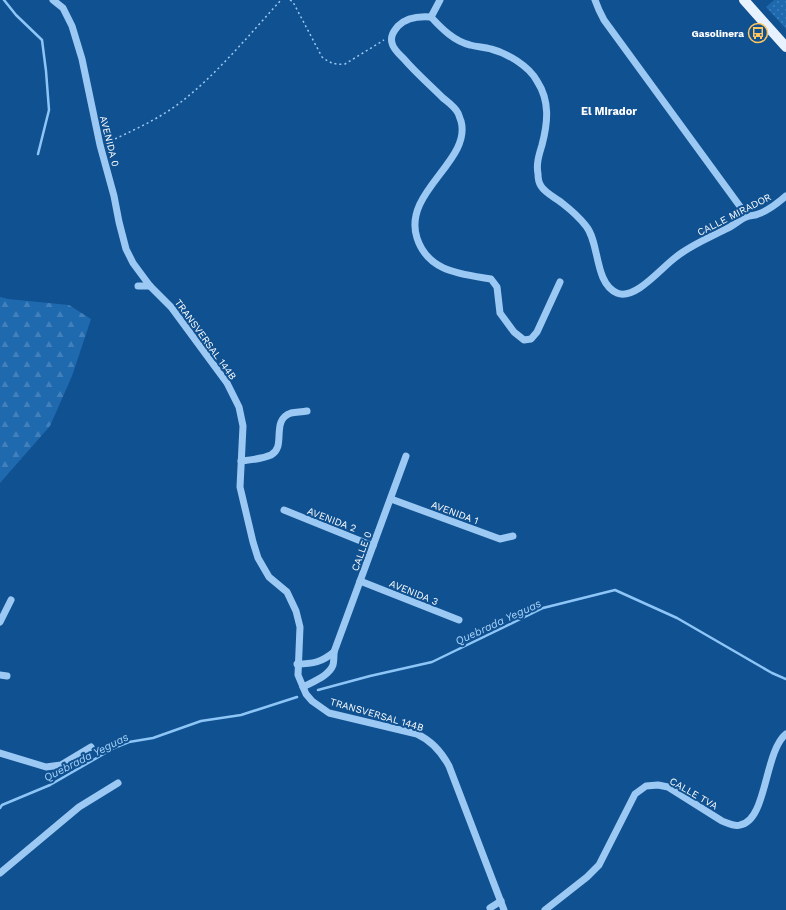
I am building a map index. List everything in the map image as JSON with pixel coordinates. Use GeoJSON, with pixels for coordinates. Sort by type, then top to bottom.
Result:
{"type":"FeatureCollection","features":[{"type":"Feature","properties":{"kind":"main road"},"geometry":{"type":"LineString","coordinates":[[744,0],[786,47]]}},
{"type":"Feature","properties":{"kind":"street","name":"AVENIDA 0"},"geometry":{"type":"LineString","coordinates":[[53,0],[63,8],[72,26],[82,59],[100,145],[114,196],[126,250],[133,263],[150,286]]}},
{"type":"Feature","properties":{"kind":"street"},"geometry":{"type":"LineString","coordinates":[[440,0],[431,17],[420,16],[411,18],[394,30],[392,37],[392,43],[395,50],[458,112],[462,123],[462,134],[456,150],[416,210],[415,222],[419,245],[426,256],[435,264],[448,270],[491,279],[497,287],[500,313],[514,332],[524,340],[531,339],[537,332],[560,282]]}},
{"type":"Feature","properties":{"kind":"street"},"geometry":{"type":"LineString","coordinates":[[595,0],[604,20],[747,216]]}},
{"type":"Feature","properties":{"kind":"street","name":"CALLE MIRADOR"},"geometry":{"type":"LineString","coordinates":[[431,17],[457,40],[470,46],[490,49],[508,55],[521,64],[537,79],[545,96],[547,114],[545,132],[538,158],[538,175],[541,186],[578,216],[588,228],[593,239],[595,255],[603,277],[609,288],[617,293],[628,294],[639,289],[684,251],[736,224],[747,216],[758,214],[773,206],[786,196]]}},
{"type":"Feature","properties":{"kind":"street"},"geometry":{"type":"LineString","coordinates":[[138,286],[150,286]]}},
{"type":"Feature","properties":{"kind":"street","name":"TRANSVERSAL 144B"},"geometry":{"type":"LineString","coordinates":[[150,286],[171,307],[227,384],[239,407],[243,426],[240,488],[258,558],[270,577],[287,592],[296,611],[300,627],[297,664],[298,675],[306,694],[312,701],[328,713],[417,734],[426,738],[436,746],[449,766],[504,910]]}},
{"type":"Feature","properties":{"kind":"street"},"geometry":{"type":"LineString","coordinates":[[241,461],[271,455],[278,447],[282,419],[293,413],[307,411]]}},
{"type":"Feature","properties":{"kind":"street","name":"CALLE 0"},"geometry":{"type":"LineString","coordinates":[[303,687],[318,679],[333,665],[334,652],[406,456]]}},
{"type":"Feature","properties":{"kind":"street","name":"AVENIDA 1"},"geometry":{"type":"LineString","coordinates":[[391,499],[500,539],[513,536]]}},
{"type":"Feature","properties":{"kind":"street","name":"AVENIDA 2"},"geometry":{"type":"LineString","coordinates":[[284,510],[373,546]]}},
{"type":"Feature","properties":{"kind":"street","name":"AVENIDA 3"},"geometry":{"type":"LineString","coordinates":[[360,581],[459,620]]}},
{"type":"Feature","properties":{"kind":"street"},"geometry":{"type":"LineString","coordinates":[[0,622],[11,600]]}},
{"type":"Feature","properties":{"kind":"street"},"geometry":{"type":"LineString","coordinates":[[297,664],[310,664],[325,660],[334,652]]}},
{"type":"Feature","properties":{"kind":"street","name":"CALLE TVA"},"geometry":{"type":"LineString","coordinates":[[545,910],[587,877],[599,865],[635,794],[646,786],[658,785],[668,787],[732,825],[741,825],[752,817],[761,800],[774,752],[781,738],[786,734]]}},
{"type":"Feature","properties":{"kind":"street"},"geometry":{"type":"LineString","coordinates":[[0,753],[46,768],[61,765],[91,747]]}},
{"type":"Feature","properties":{"kind":"street"},"geometry":{"type":"LineString","coordinates":[[0,873],[79,807],[118,783]]}},
{"type":"Feature","properties":{"kind":"street"},"geometry":{"type":"LineString","coordinates":[[490,908],[501,901]]}},
{"type":"Feature","properties":{"kind":"path"},"geometry":{"type":"LineString","coordinates":[[107,143],[157,118],[181,102],[211,76],[281,0]]}},
{"type":"Feature","properties":{"kind":"path"},"geometry":{"type":"LineString","coordinates":[[290,0],[293,2],[322,57],[334,64],[345,64],[384,39],[392,37]]}},
{"type":"Feature","properties":{"kind":"green space"},"geometry":{"type":"Polygon","coordinates":[[[774,0],[786,0],[786,29],[766,7],[774,0]]]}},
{"type":"Feature","properties":{"kind":"green space"},"geometry":{"type":"Polygon","coordinates":[[[0,297],[69,305],[91,319],[72,376],[50,426],[0,483],[0,297]]]}},
{"type":"Feature","properties":{"kind":"waterway"},"geometry":{"type":"LineString","coordinates":[[4,0],[16,15],[42,40],[49,110],[38,154]]}},
{"type":"Feature","properties":{"kind":"waterway","name":"Quebrada Yeguas"},"geometry":{"type":"LineString","coordinates":[[318,690],[432,662],[543,608],[615,590],[677,618],[772,673],[786,679]]}},
{"type":"Feature","properties":{"kind":"waterway","name":"Quebrada Yeguas"},"geometry":{"type":"LineString","coordinates":[[0,808],[2,805],[50,785],[114,748],[129,742],[153,738],[201,721],[241,715],[297,697]]}},
{"type":"Feature","properties":{"kind":"place","name":"Gasolinera"},"geometry":{"type":"Point","coordinates":[758,33]}},
{"type":"Feature","properties":{"kind":"district","name":"El Mirador"},"geometry":{"type":"Point","coordinates":[609,111]}}]}
